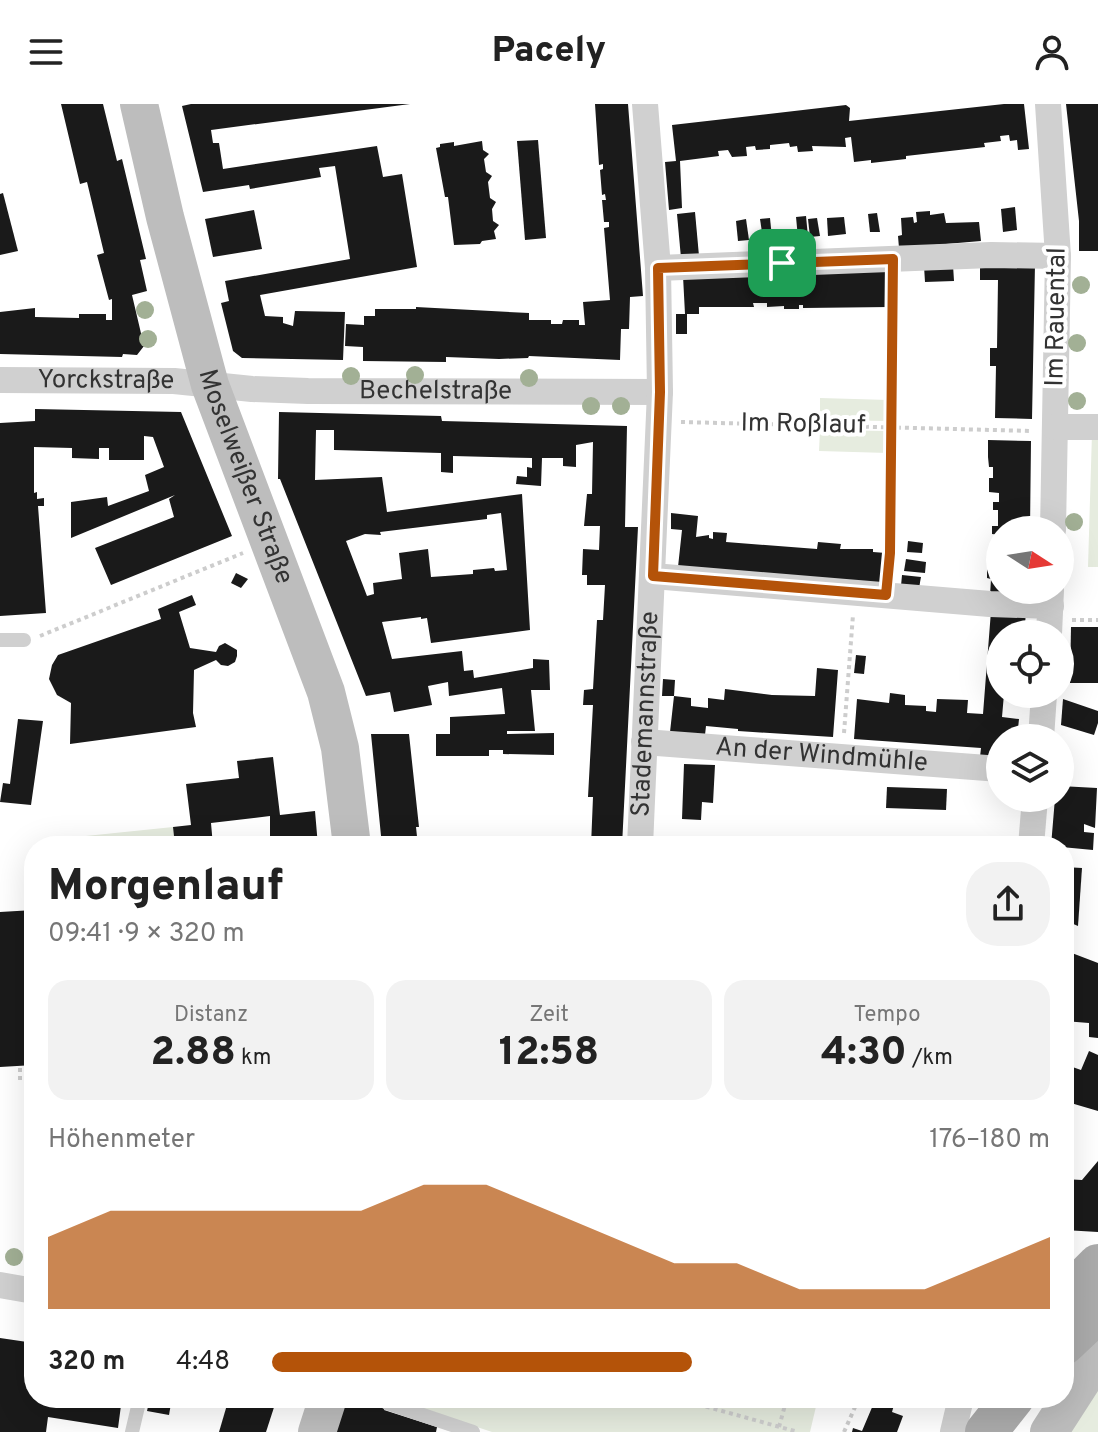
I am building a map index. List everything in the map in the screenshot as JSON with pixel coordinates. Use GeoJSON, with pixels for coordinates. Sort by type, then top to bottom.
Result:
{"type":"FeatureCollection","features":[{"type":"Feature","properties":{"kind":"main road"},"geometry":{"type":"LineString","coordinates":[[1074,1289],[1098,1265]]}},
{"type":"Feature","properties":{"kind":"main road"},"geometry":{"type":"LineString","coordinates":[[1074,1335],[1098,1312]]}},
{"type":"Feature","properties":{"kind":"main road"},"geometry":{"type":"LineString","coordinates":[[954,1432],[971,1408]]}},
{"type":"Feature","properties":{"kind":"main road"},"geometry":{"type":"LineString","coordinates":[[986,1432],[1005,1408]]}},
{"type":"Feature","properties":{"kind":"street","name":"Moselweißer Straße"},"geometry":{"type":"LineString","coordinates":[[139,104],[165,217],[210,385],[326,692],[340,748],[351,836]]}},
{"type":"Feature","properties":{"kind":"street","name":"Stademannstraße"},"geometry":{"type":"LineString","coordinates":[[640,836],[660,392],[658,268],[645,104]]}},
{"type":"Feature","properties":{"kind":"street","name":"Im Rauental"},"geometry":{"type":"LineString","coordinates":[[1048,104],[1058,256],[1047,429],[1052,516]]}},
{"type":"Feature","properties":{"kind":"street"},"geometry":{"type":"LineString","coordinates":[[658,268],[1058,256]]}},
{"type":"Feature","properties":{"kind":"street","name":"Yorckstraße"},"geometry":{"type":"LineString","coordinates":[[0,380],[174,381],[210,385]]}},
{"type":"Feature","properties":{"kind":"street","name":"Bechelstraße"},"geometry":{"type":"LineString","coordinates":[[210,385],[308,391],[660,392]]}},
{"type":"Feature","properties":{"kind":"street"},"geometry":{"type":"LineString","coordinates":[[1047,429],[1098,427]]}},
{"type":"Feature","properties":{"kind":"street"},"geometry":{"type":"LineString","coordinates":[[653,576],[1054,612]]}},
{"type":"Feature","properties":{"kind":"street","name":"An der Windmühle"},"geometry":{"type":"LineString","coordinates":[[644,742],[986,768]]}},
{"type":"Feature","properties":{"kind":"street"},"geometry":{"type":"LineString","coordinates":[[1032,836],[1034,812]]}},
{"type":"Feature","properties":{"kind":"street"},"geometry":{"type":"LineString","coordinates":[[0,1285],[24,1289]]}},
{"type":"Feature","properties":{"kind":"street"},"geometry":{"type":"LineString","coordinates":[[1074,1393],[1098,1356]]}},
{"type":"Feature","properties":{"kind":"street"},"geometry":{"type":"LineString","coordinates":[[290,1432],[298,1408]]}},
{"type":"Feature","properties":{"kind":"street"},"geometry":{"type":"LineString","coordinates":[[317,1432],[325,1408]]}},
{"type":"Feature","properties":{"kind":"street"},"geometry":{"type":"LineString","coordinates":[[954,1432],[959,1408]]}},
{"type":"Feature","properties":{"kind":"street"},"geometry":{"type":"LineString","coordinates":[[1037,1432],[1038,1408]]}},
{"type":"Feature","properties":{"kind":"street"},"geometry":{"type":"LineString","coordinates":[[1049,1432],[1064,1408]]}},
{"type":"Feature","properties":{"kind":"lane"},"geometry":{"type":"LineString","coordinates":[[0,640],[24,640]]}},
{"type":"Feature","properties":{"kind":"lane"},"geometry":{"type":"LineString","coordinates":[[132,1432],[138,1408]]}},
{"type":"Feature","properties":{"kind":"lane"},"geometry":{"type":"LineString","coordinates":[[402,1408],[473,1432]]}},
{"type":"Feature","properties":{"kind":"path"},"geometry":{"type":"LineString","coordinates":[[886,595],[893,427],[893,259]]}},
{"type":"Feature","properties":{"kind":"path","name":"Im Roßlauf"},"geometry":{"type":"LineString","coordinates":[[659,422],[1047,429]]}},
{"type":"Feature","properties":{"kind":"path"},"geometry":{"type":"LineString","coordinates":[[24,640],[132,600],[245,552]]}},
{"type":"Feature","properties":{"kind":"path"},"geometry":{"type":"LineString","coordinates":[[843,756],[855,593]]}},
{"type":"Feature","properties":{"kind":"path"},"geometry":{"type":"LineString","coordinates":[[1054,612],[1098,620]]}},
{"type":"Feature","properties":{"kind":"path"},"geometry":{"type":"LineString","coordinates":[[20,1066],[20,1080]]}},
{"type":"Feature","properties":{"kind":"path"},"geometry":{"type":"LineString","coordinates":[[711,1408],[798,1432]]}},
{"type":"Feature","properties":{"kind":"path"},"geometry":{"type":"LineString","coordinates":[[779,1427],[784,1408]]}},
{"type":"Feature","properties":{"kind":"path"},"geometry":{"type":"LineString","coordinates":[[844,1432],[855,1408]]}},
{"type":"Feature","properties":{"kind":"shaded area"},"geometry":{"type":"Polygon","coordinates":[[[820,398],[889,400],[888,421],[820,420],[820,398]]]}},
{"type":"Feature","properties":{"kind":"shaded area"},"geometry":{"type":"Polygon","coordinates":[[[820,430],[888,431],[888,453],[819,451],[820,430]]]}},
{"type":"Feature","properties":{"kind":"shaded area"},"geometry":{"type":"Polygon","coordinates":[[[1092,433],[1098,433],[1098,567],[1088,567],[1092,433]]]}},
{"type":"Feature","properties":{"kind":"shaded area"},"geometry":{"type":"Polygon","coordinates":[[[173,827],[174,836],[86,836],[173,827]]]}},
{"type":"Feature","properties":{"kind":"shaded area"},"geometry":{"type":"Polygon","coordinates":[[[1098,1371],[1098,1432],[1061,1432],[1098,1371]]]}},
{"type":"Feature","properties":{"kind":"shaded area"},"geometry":{"type":"Polygon","coordinates":[[[420,1408],[816,1408],[810,1432],[492,1432],[420,1408]]]}},
{"type":"Feature","properties":{"kind":"building"},"geometry":{"type":"Polygon","coordinates":[[[61,104],[103,104],[117,161],[122,159],[146,259],[140,260],[147,291],[132,295],[144,346],[137,355],[0,354],[0,312],[35,308],[35,317],[79,318],[79,314],[106,314],[106,320],[112,320],[112,299],[109,300],[97,255],[104,253],[87,182],[80,184],[61,104]]]}},
{"type":"Feature","properties":{"kind":"building"},"geometry":{"type":"Polygon","coordinates":[[[410,104],[211,130],[213,143],[219,143],[223,169],[377,146],[383,177],[402,174],[417,267],[260,295],[265,316],[283,317],[283,323],[293,326],[295,311],[345,312],[343,360],[242,358],[233,351],[221,303],[229,301],[225,281],[350,259],[335,166],[319,168],[321,177],[250,189],[249,185],[203,192],[182,106],[410,104]]]}},
{"type":"Feature","properties":{"kind":"building"},"geometry":{"type":"Polygon","coordinates":[[[595,104],[628,104],[643,296],[630,297],[629,329],[621,329],[620,360],[529,356],[499,359],[446,357],[446,362],[363,361],[363,347],[345,346],[346,324],[364,325],[364,316],[375,316],[375,309],[416,307],[529,313],[529,320],[551,320],[551,324],[562,324],[563,320],[579,320],[579,325],[585,325],[583,302],[610,300],[604,228],[609,227],[609,222],[604,222],[602,200],[606,200],[605,194],[602,195],[600,170],[603,164],[599,165],[595,104]]]}},
{"type":"Feature","properties":{"kind":"building"},"geometry":{"type":"Polygon","coordinates":[[[1024,104],[1029,149],[1018,150],[1017,140],[1010,141],[1009,135],[1000,136],[1001,141],[984,143],[985,147],[871,163],[871,160],[854,162],[851,137],[845,138],[846,147],[812,146],[813,151],[798,152],[797,146],[790,147],[789,143],[770,145],[770,149],[746,147],[747,156],[732,157],[728,150],[718,151],[719,156],[680,161],[682,208],[669,210],[665,162],[676,161],[672,125],[846,105],[850,108],[849,121],[1024,104]]]}},
{"type":"Feature","properties":{"kind":"building"},"geometry":{"type":"Polygon","coordinates":[[[1066,104],[1098,104],[1098,251],[1079,251],[1079,221],[1066,104]]]}},
{"type":"Feature","properties":{"kind":"building"},"geometry":{"type":"Polygon","coordinates":[[[538,140],[546,238],[525,240],[517,141],[538,140]]]}},
{"type":"Feature","properties":{"kind":"building"},"geometry":{"type":"Polygon","coordinates":[[[482,141],[483,150],[489,154],[484,159],[486,172],[492,176],[488,182],[490,198],[496,202],[492,209],[493,221],[499,225],[494,231],[496,239],[480,244],[454,245],[448,197],[445,197],[436,148],[440,144],[454,142],[454,146],[482,141]]]}},
{"type":"Feature","properties":{"kind":"building"},"geometry":{"type":"Polygon","coordinates":[[[3,193],[18,251],[0,255],[0,194],[3,193]]]}},
{"type":"Feature","properties":{"kind":"building"},"geometry":{"type":"Polygon","coordinates":[[[1015,207],[1017,230],[1003,232],[1001,209],[1015,207]]]}},
{"type":"Feature","properties":{"kind":"building"},"geometry":{"type":"Polygon","coordinates":[[[254,210],[262,249],[213,257],[205,219],[254,210]]]}},
{"type":"Feature","properties":{"kind":"building"},"geometry":{"type":"Polygon","coordinates":[[[930,211],[930,215],[944,213],[946,223],[979,222],[981,241],[899,248],[901,218],[913,217],[914,223],[917,222],[916,212],[930,211]]]}},
{"type":"Feature","properties":{"kind":"building"},"geometry":{"type":"Polygon","coordinates":[[[695,212],[699,256],[681,258],[677,214],[695,212]]]}},
{"type":"Feature","properties":{"kind":"building"},"geometry":{"type":"Polygon","coordinates":[[[877,213],[880,232],[870,232],[868,214],[877,213]]]}},
{"type":"Feature","properties":{"kind":"building"},"geometry":{"type":"Polygon","coordinates":[[[806,216],[808,237],[798,238],[796,217],[806,216]]]}},
{"type":"Feature","properties":{"kind":"building"},"geometry":{"type":"Polygon","coordinates":[[[844,217],[846,234],[828,236],[827,218],[844,217]]]}},
{"type":"Feature","properties":{"kind":"building"},"geometry":{"type":"Polygon","coordinates":[[[770,218],[772,238],[763,239],[760,219],[770,218]]]}},
{"type":"Feature","properties":{"kind":"building"},"geometry":{"type":"Polygon","coordinates":[[[817,218],[820,236],[810,237],[808,219],[817,218]]]}},
{"type":"Feature","properties":{"kind":"building"},"geometry":{"type":"Polygon","coordinates":[[[746,219],[749,240],[738,241],[736,221],[746,219]]]}},
{"type":"Feature","properties":{"kind":"building"},"geometry":{"type":"Polygon","coordinates":[[[980,264],[1035,264],[1032,419],[995,418],[996,366],[990,366],[990,348],[997,348],[998,280],[980,280],[980,264]]]}},
{"type":"Feature","properties":{"kind":"building"},"geometry":{"type":"Polygon","coordinates":[[[953,265],[954,281],[925,282],[924,266],[953,265]]]}},
{"type":"Feature","properties":{"kind":"building"},"geometry":{"type":"Polygon","coordinates":[[[888,269],[890,307],[803,308],[799,305],[799,309],[784,309],[784,306],[767,307],[767,303],[753,303],[754,307],[699,307],[699,314],[685,314],[683,276],[888,269]]]}},
{"type":"Feature","properties":{"kind":"building"},"geometry":{"type":"Polygon","coordinates":[[[676,314],[687,314],[687,334],[676,334],[676,314]]]}},
{"type":"Feature","properties":{"kind":"building"},"geometry":{"type":"Polygon","coordinates":[[[35,409],[181,412],[232,536],[111,585],[95,548],[174,517],[169,499],[175,495],[71,538],[71,502],[107,497],[108,506],[149,491],[145,475],[164,467],[153,437],[144,436],[144,460],[109,460],[109,448],[99,448],[99,459],[72,458],[72,448],[34,447],[34,493],[37,492],[37,499],[44,498],[44,506],[38,506],[46,613],[0,616],[0,423],[35,421],[35,409]]]}},
{"type":"Feature","properties":{"kind":"building"},"geometry":{"type":"Polygon","coordinates":[[[279,412],[441,416],[442,421],[627,426],[625,527],[638,527],[623,836],[591,836],[593,797],[588,797],[593,705],[583,705],[584,690],[593,689],[597,620],[603,620],[605,585],[587,585],[587,575],[582,575],[583,549],[599,550],[600,526],[584,526],[587,494],[592,494],[593,442],[576,445],[576,467],[563,466],[563,458],[542,458],[541,486],[516,484],[517,476],[527,477],[527,467],[532,468],[532,458],[453,456],[453,473],[441,472],[441,453],[334,450],[334,430],[316,430],[315,480],[382,477],[387,512],[522,494],[530,630],[431,643],[427,618],[382,622],[392,659],[462,651],[464,671],[473,670],[474,678],[533,668],[533,659],[549,660],[550,690],[531,690],[535,731],[507,731],[507,734],[554,733],[554,755],[503,754],[503,750],[489,750],[489,756],[436,756],[436,734],[450,734],[450,717],[505,714],[502,688],[449,696],[448,682],[428,686],[432,705],[394,712],[390,692],[366,696],[280,479],[279,412]],[[501,513],[487,515],[487,519],[380,532],[381,535],[365,534],[346,541],[367,596],[374,594],[373,583],[402,579],[399,553],[428,549],[431,577],[473,574],[473,570],[494,568],[495,571],[507,570],[501,513]]]}},
{"type":"Feature","properties":{"kind":"building"},"geometry":{"type":"Polygon","coordinates":[[[988,440],[1031,441],[1030,516],[998,516],[998,510],[993,510],[993,502],[999,502],[999,493],[989,492],[993,467],[989,467],[988,440]]]}},
{"type":"Feature","properties":{"kind":"building"},"geometry":{"type":"Polygon","coordinates":[[[671,513],[698,516],[696,537],[709,535],[713,539],[713,532],[727,533],[726,542],[817,549],[818,542],[841,544],[840,549],[873,549],[873,552],[886,553],[882,585],[678,567],[682,530],[671,529],[671,513]]]}},
{"type":"Feature","properties":{"kind":"building"},"geometry":{"type":"Polygon","coordinates":[[[908,541],[923,543],[922,553],[907,552],[908,541]]]}},
{"type":"Feature","properties":{"kind":"building"},"geometry":{"type":"Polygon","coordinates":[[[906,559],[926,562],[925,573],[904,571],[906,559]]]}},
{"type":"Feature","properties":{"kind":"building"},"geometry":{"type":"Polygon","coordinates":[[[236,573],[248,579],[241,588],[231,583],[236,573]]]}},
{"type":"Feature","properties":{"kind":"building"},"geometry":{"type":"Polygon","coordinates":[[[902,575],[921,577],[919,588],[901,586],[902,575]]]}},
{"type":"Feature","properties":{"kind":"building"},"geometry":{"type":"Polygon","coordinates":[[[192,595],[196,605],[179,612],[190,648],[216,652],[225,643],[237,650],[235,662],[228,666],[216,660],[194,670],[193,713],[196,727],[70,744],[71,703],[57,695],[49,679],[58,655],[161,619],[158,609],[192,595]]]}},
{"type":"Feature","properties":{"kind":"building"},"geometry":{"type":"Polygon","coordinates":[[[991,611],[1026,613],[1025,620],[990,620],[991,611]]]}},
{"type":"Feature","properties":{"kind":"building"},"geometry":{"type":"Polygon","coordinates":[[[1074,627],[1098,627],[1098,683],[1074,683],[1074,627]]]}},
{"type":"Feature","properties":{"kind":"building"},"geometry":{"type":"Polygon","coordinates":[[[856,655],[866,656],[864,674],[854,673],[856,655]]]}},
{"type":"Feature","properties":{"kind":"building"},"geometry":{"type":"Polygon","coordinates":[[[817,668],[838,670],[833,737],[706,726],[705,735],[670,732],[674,696],[691,698],[691,706],[708,708],[708,698],[724,700],[725,689],[815,696],[817,668]]]}},
{"type":"Feature","properties":{"kind":"building"},"geometry":{"type":"Polygon","coordinates":[[[986,675],[986,708],[1003,708],[1002,717],[1019,719],[1018,724],[986,724],[986,757],[980,757],[981,748],[854,739],[857,699],[889,703],[890,693],[905,695],[905,705],[926,706],[926,711],[936,712],[937,699],[968,700],[967,713],[983,714],[986,675]]]}},
{"type":"Feature","properties":{"kind":"building"},"geometry":{"type":"Polygon","coordinates":[[[663,679],[675,680],[674,696],[662,696],[663,679]]]}},
{"type":"Feature","properties":{"kind":"building"},"geometry":{"type":"Polygon","coordinates":[[[1074,703],[1098,711],[1094,735],[1074,729],[1074,724],[1061,724],[1062,708],[1074,708],[1074,703]]]}},
{"type":"Feature","properties":{"kind":"building"},"geometry":{"type":"Polygon","coordinates":[[[18,719],[43,721],[31,805],[0,802],[3,783],[10,784],[18,719]]]}},
{"type":"Feature","properties":{"kind":"building"},"geometry":{"type":"Polygon","coordinates":[[[371,734],[409,734],[419,827],[416,827],[417,836],[381,836],[371,734]]]}},
{"type":"Feature","properties":{"kind":"building"},"geometry":{"type":"Polygon","coordinates":[[[273,757],[280,815],[315,811],[317,836],[270,836],[270,816],[211,823],[212,836],[174,836],[173,827],[191,825],[186,784],[239,778],[237,761],[273,757]]]}},
{"type":"Feature","properties":{"kind":"building"},"geometry":{"type":"Polygon","coordinates":[[[684,764],[715,765],[713,803],[702,802],[701,820],[682,819],[684,764]]]}},
{"type":"Feature","properties":{"kind":"building"},"geometry":{"type":"Polygon","coordinates":[[[887,787],[947,789],[946,810],[886,808],[887,787]]]}},
{"type":"Feature","properties":{"kind":"building"},"geometry":{"type":"Polygon","coordinates":[[[1074,787],[1097,788],[1095,828],[1084,824],[1084,832],[1094,833],[1093,850],[1074,848],[1074,836],[1052,836],[1054,812],[1074,812],[1074,787]]]}},
{"type":"Feature","properties":{"kind":"building"},"geometry":{"type":"Polygon","coordinates":[[[1074,868],[1082,868],[1078,926],[1074,924],[1074,868]]]}},
{"type":"Feature","properties":{"kind":"building"},"geometry":{"type":"Polygon","coordinates":[[[24,911],[24,1066],[0,1067],[0,912],[24,911]]]}},
{"type":"Feature","properties":{"kind":"building"},"geometry":{"type":"Polygon","coordinates":[[[1074,954],[1098,963],[1098,1038],[1089,1037],[1089,1023],[1074,1022],[1074,954]]]}},
{"type":"Feature","properties":{"kind":"building"},"geometry":{"type":"Polygon","coordinates":[[[1089,1051],[1098,1055],[1098,1111],[1074,1104],[1074,1068],[1081,1070],[1089,1051]]]}},
{"type":"Feature","properties":{"kind":"building"},"geometry":{"type":"Polygon","coordinates":[[[1098,1161],[1098,1232],[1074,1231],[1074,1180],[1082,1180],[1098,1161]]]}},
{"type":"Feature","properties":{"kind":"building"},"geometry":{"type":"Polygon","coordinates":[[[0,1338],[24,1342],[24,1408],[121,1408],[118,1428],[48,1417],[46,1432],[0,1432],[0,1338]]]}},
{"type":"Feature","properties":{"kind":"building"},"geometry":{"type":"Polygon","coordinates":[[[148,1408],[170,1408],[169,1415],[147,1411],[148,1408]]]}},
{"type":"Feature","properties":{"kind":"building"},"geometry":{"type":"Polygon","coordinates":[[[226,1408],[274,1408],[266,1432],[219,1432],[226,1408]]]}},
{"type":"Feature","properties":{"kind":"building"},"geometry":{"type":"Polygon","coordinates":[[[341,1408],[385,1408],[437,1427],[436,1432],[333,1432],[341,1408]]]}},
{"type":"Feature","properties":{"kind":"building"},"geometry":{"type":"Polygon","coordinates":[[[872,1408],[893,1408],[892,1412],[903,1416],[897,1432],[852,1432],[853,1428],[862,1431],[872,1408]]]}},
{"type":"Feature","properties":{"kind":"route"},"geometry":{"type":"LineString","coordinates":[[893,259],[893,427],[886,595],[653,576],[660,392],[658,268],[782,263],[893,259]]}}]}
